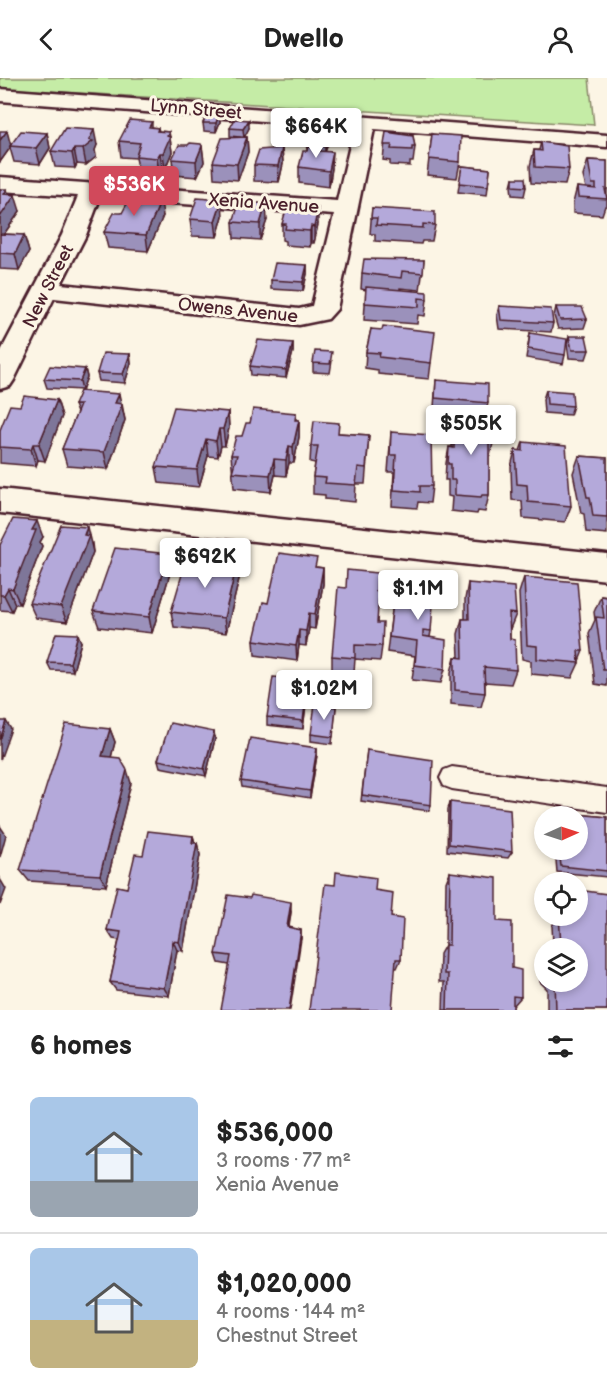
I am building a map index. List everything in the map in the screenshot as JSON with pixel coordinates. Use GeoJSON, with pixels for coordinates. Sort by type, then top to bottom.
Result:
{"type":"FeatureCollection","features":[{"type":"Feature","properties":{"kind":"street","name":"Lynn Street"},"geometry":{"type":"LineString","coordinates":[[0,95],[169,106],[365,125],[607,141]]}},
{"type":"Feature","properties":{"kind":"street"},"geometry":{"type":"LineString","coordinates":[[348,209],[365,125]]}},
{"type":"Feature","properties":{"kind":"street","name":"Xenia Avenue"},"geometry":{"type":"LineString","coordinates":[[0,184],[348,209]]}},
{"type":"Feature","properties":{"kind":"street","name":"New Street"},"geometry":{"type":"LineString","coordinates":[[0,380],[48,290],[92,190]]}},
{"type":"Feature","properties":{"kind":"street","name":"Owens Avenue"},"geometry":{"type":"LineString","coordinates":[[48,290],[310,316],[324,309],[348,209]]}},
{"type":"Feature","properties":{"kind":"street"},"geometry":{"type":"LineString","coordinates":[[0,501],[607,567]]}},
{"type":"Feature","properties":{"kind":"lane"},"geometry":{"type":"LineString","coordinates":[[452,778],[607,800]]}},
{"type":"Feature","properties":{"kind":"green space"},"geometry":{"type":"Polygon","coordinates":[[[0,78],[589,78],[594,125],[0,88],[0,78]]]}},
{"type":"Feature","properties":{"kind":"building"},"geometry":{"type":"Polygon","coordinates":[[[207,113],[219,114],[216,123],[203,123],[207,113]]]}},
{"type":"Feature","properties":{"kind":"building"},"geometry":{"type":"Polygon","coordinates":[[[235,119],[249,120],[243,129],[230,128],[235,119]]]}},
{"type":"Feature","properties":{"kind":"building"},"geometry":{"type":"Polygon","coordinates":[[[130,120],[152,122],[149,127],[158,128],[157,131],[169,132],[167,136],[170,137],[163,153],[160,153],[157,158],[136,156],[140,143],[119,141],[130,120]]]}},
{"type":"Feature","properties":{"kind":"building"},"geometry":{"type":"Polygon","coordinates":[[[278,121],[290,122],[288,132],[275,131],[278,121]]]}},
{"type":"Feature","properties":{"kind":"building"},"geometry":{"type":"Polygon","coordinates":[[[65,128],[94,130],[89,140],[93,141],[83,149],[74,149],[72,153],[51,151],[65,128]]]}},
{"type":"Feature","properties":{"kind":"building"},"geometry":{"type":"Polygon","coordinates":[[[312,130],[326,133],[325,136],[328,136],[325,144],[307,143],[312,130]]]}},
{"type":"Feature","properties":{"kind":"building"},"geometry":{"type":"Polygon","coordinates":[[[0,131],[7,131],[0,140],[0,131]]]}},
{"type":"Feature","properties":{"kind":"building"},"geometry":{"type":"Polygon","coordinates":[[[21,131],[47,133],[36,148],[10,146],[21,131]]]}},
{"type":"Feature","properties":{"kind":"building"},"geometry":{"type":"Polygon","coordinates":[[[386,132],[413,136],[415,147],[412,147],[412,150],[391,149],[392,145],[384,145],[386,132]]]}},
{"type":"Feature","properties":{"kind":"building"},"geometry":{"type":"Polygon","coordinates":[[[432,134],[461,136],[460,162],[429,159],[432,134]]]}},
{"type":"Feature","properties":{"kind":"building"},"geometry":{"type":"Polygon","coordinates":[[[247,137],[237,164],[213,162],[222,138],[247,137]]]}},
{"type":"Feature","properties":{"kind":"building"},"geometry":{"type":"Polygon","coordinates":[[[541,142],[567,146],[569,169],[535,167],[534,150],[542,151],[541,142]]]}},
{"type":"Feature","properties":{"kind":"building"},"geometry":{"type":"Polygon","coordinates":[[[190,143],[202,146],[196,161],[172,159],[179,145],[190,143]]]}},
{"type":"Feature","properties":{"kind":"building"},"geometry":{"type":"Polygon","coordinates":[[[308,147],[333,152],[329,171],[299,167],[303,151],[307,151],[308,147]]]}},
{"type":"Feature","properties":{"kind":"building"},"geometry":{"type":"Polygon","coordinates":[[[282,148],[278,166],[254,165],[259,150],[282,148]]]}},
{"type":"Feature","properties":{"kind":"building"},"geometry":{"type":"Polygon","coordinates":[[[588,160],[607,161],[607,189],[605,189],[607,199],[578,197],[577,187],[596,189],[596,184],[592,184],[588,160]]]}},
{"type":"Feature","properties":{"kind":"building"},"geometry":{"type":"Polygon","coordinates":[[[462,166],[490,169],[488,186],[459,183],[462,166]]]}},
{"type":"Feature","properties":{"kind":"building"},"geometry":{"type":"Polygon","coordinates":[[[513,178],[525,178],[526,187],[513,186],[513,178]]]}},
{"type":"Feature","properties":{"kind":"building"},"geometry":{"type":"Polygon","coordinates":[[[0,189],[7,189],[4,194],[15,195],[0,217],[0,189]]]}},
{"type":"Feature","properties":{"kind":"building"},"geometry":{"type":"Polygon","coordinates":[[[130,198],[161,200],[146,235],[104,232],[114,213],[122,213],[130,198]]]}},
{"type":"Feature","properties":{"kind":"building"},"geometry":{"type":"Polygon","coordinates":[[[197,198],[222,200],[215,221],[190,219],[197,198]]]}},
{"type":"Feature","properties":{"kind":"building"},"geometry":{"type":"Polygon","coordinates":[[[240,201],[266,204],[260,224],[233,222],[240,201]]]}},
{"type":"Feature","properties":{"kind":"building"},"geometry":{"type":"Polygon","coordinates":[[[287,206],[318,208],[314,227],[311,226],[310,231],[285,229],[286,224],[282,224],[287,206]]]}},
{"type":"Feature","properties":{"kind":"building"},"geometry":{"type":"Polygon","coordinates":[[[372,208],[435,212],[435,225],[423,224],[423,228],[376,225],[377,218],[371,218],[372,208]]]}},
{"type":"Feature","properties":{"kind":"building"},"geometry":{"type":"Polygon","coordinates":[[[0,234],[24,235],[15,254],[0,253],[0,234]]]}},
{"type":"Feature","properties":{"kind":"building"},"geometry":{"type":"Polygon","coordinates":[[[364,259],[424,260],[423,273],[402,271],[401,278],[362,273],[364,259]]]}},
{"type":"Feature","properties":{"kind":"building"},"geometry":{"type":"Polygon","coordinates":[[[275,263],[307,265],[303,282],[271,280],[275,263]]]}},
{"type":"Feature","properties":{"kind":"building"},"geometry":{"type":"Polygon","coordinates":[[[366,287],[427,292],[427,299],[419,298],[419,307],[365,303],[366,287]]]}},
{"type":"Feature","properties":{"kind":"building"},"geometry":{"type":"Polygon","coordinates":[[[499,306],[551,309],[553,323],[501,320],[499,306]]]}},
{"type":"Feature","properties":{"kind":"building"},"geometry":{"type":"Polygon","coordinates":[[[556,307],[582,307],[587,319],[560,320],[556,307]]]}},
{"type":"Feature","properties":{"kind":"building"},"geometry":{"type":"Polygon","coordinates":[[[383,326],[435,332],[431,363],[379,357],[380,353],[366,352],[371,329],[382,330],[383,326]]]}},
{"type":"Feature","properties":{"kind":"building"},"geometry":{"type":"Polygon","coordinates":[[[530,333],[567,339],[565,355],[528,349],[530,333]]]}},
{"type":"Feature","properties":{"kind":"building"},"geometry":{"type":"Polygon","coordinates":[[[569,336],[586,336],[589,350],[572,350],[569,336]]]}},
{"type":"Feature","properties":{"kind":"building"},"geometry":{"type":"Polygon","coordinates":[[[258,340],[293,343],[286,370],[250,366],[258,340]]]}},
{"type":"Feature","properties":{"kind":"building"},"geometry":{"type":"Polygon","coordinates":[[[315,351],[332,352],[330,364],[313,363],[315,351]]]}},
{"type":"Feature","properties":{"kind":"building"},"geometry":{"type":"Polygon","coordinates":[[[103,353],[130,354],[123,374],[97,373],[103,353]]]}},
{"type":"Feature","properties":{"kind":"building"},"geometry":{"type":"Polygon","coordinates":[[[50,366],[85,369],[80,381],[44,379],[50,366]]]}},
{"type":"Feature","properties":{"kind":"building"},"geometry":{"type":"Polygon","coordinates":[[[436,380],[488,384],[488,403],[435,398],[436,380]]]}},
{"type":"Feature","properties":{"kind":"building"},"geometry":{"type":"Polygon","coordinates":[[[546,390],[572,392],[573,406],[547,404],[546,390]]]}},
{"type":"Feature","properties":{"kind":"building"},"geometry":{"type":"Polygon","coordinates":[[[80,391],[119,394],[115,403],[122,404],[104,452],[62,449],[80,405],[74,405],[80,391]]]}},
{"type":"Feature","properties":{"kind":"building"},"geometry":{"type":"Polygon","coordinates":[[[24,396],[57,400],[39,444],[33,444],[31,449],[0,447],[0,430],[10,405],[20,406],[24,396]]]}},
{"type":"Feature","properties":{"kind":"building"},"geometry":{"type":"Polygon","coordinates":[[[174,407],[228,412],[223,429],[219,429],[216,441],[206,439],[197,470],[156,467],[174,407]]]}},
{"type":"Feature","properties":{"kind":"building"},"geometry":{"type":"Polygon","coordinates":[[[253,409],[296,413],[295,420],[299,420],[293,447],[289,446],[286,460],[274,459],[270,475],[232,472],[237,455],[231,455],[236,436],[242,436],[246,423],[250,423],[253,409]]]}},
{"type":"Feature","properties":{"kind":"building"},"geometry":{"type":"Polygon","coordinates":[[[455,416],[494,419],[494,439],[489,439],[489,495],[481,497],[455,495],[455,480],[451,480],[451,464],[448,464],[449,447],[454,448],[455,416]]]}},
{"type":"Feature","properties":{"kind":"building"},"geometry":{"type":"Polygon","coordinates":[[[314,421],[339,423],[338,433],[369,435],[366,468],[358,467],[356,485],[325,483],[326,478],[313,477],[318,446],[311,446],[314,421]]]}},
{"type":"Feature","properties":{"kind":"building"},"geometry":{"type":"Polygon","coordinates":[[[391,432],[431,435],[432,486],[420,486],[420,492],[394,490],[396,455],[390,455],[391,432]]]}},
{"type":"Feature","properties":{"kind":"building"},"geometry":{"type":"Polygon","coordinates":[[[523,442],[566,446],[571,506],[528,502],[527,485],[517,484],[515,450],[523,451],[523,442]]]}},
{"type":"Feature","properties":{"kind":"building"},"geometry":{"type":"Polygon","coordinates":[[[579,456],[607,458],[607,517],[593,516],[579,456]]]}},
{"type":"Feature","properties":{"kind":"building"},"geometry":{"type":"Polygon","coordinates":[[[13,519],[37,521],[32,530],[36,530],[13,589],[8,588],[4,595],[0,595],[0,545],[13,519]]]}},
{"type":"Feature","properties":{"kind":"building"},"geometry":{"type":"Polygon","coordinates":[[[61,525],[87,527],[84,535],[89,536],[61,607],[29,603],[61,525]]]}},
{"type":"Feature","properties":{"kind":"building"},"geometry":{"type":"Polygon","coordinates":[[[115,548],[168,554],[149,617],[93,611],[115,548]]]}},
{"type":"Feature","properties":{"kind":"building"},"geometry":{"type":"Polygon","coordinates":[[[279,553],[317,558],[315,567],[323,568],[315,614],[309,613],[306,631],[299,630],[296,646],[254,640],[263,602],[268,603],[279,553]]]}},
{"type":"Feature","properties":{"kind":"building"},"geometry":{"type":"Polygon","coordinates":[[[206,560],[237,564],[224,618],[171,612],[185,564],[204,566],[206,560]]]}},
{"type":"Feature","properties":{"kind":"building"},"geometry":{"type":"Polygon","coordinates":[[[347,570],[377,573],[376,591],[379,592],[377,623],[383,623],[382,646],[355,645],[355,658],[332,656],[338,587],[346,588],[347,570]]]}},
{"type":"Feature","properties":{"kind":"building"},"geometry":{"type":"Polygon","coordinates":[[[403,575],[435,579],[431,631],[423,630],[423,636],[446,640],[445,669],[415,665],[417,641],[389,637],[394,594],[401,594],[403,575]]]}},
{"type":"Feature","properties":{"kind":"building"},"geometry":{"type":"Polygon","coordinates":[[[524,577],[577,582],[583,651],[578,651],[579,663],[537,659],[537,646],[527,645],[524,577]]]}},
{"type":"Feature","properties":{"kind":"building"},"geometry":{"type":"Polygon","coordinates":[[[468,583],[514,587],[516,614],[509,613],[510,639],[515,640],[516,670],[484,667],[485,693],[455,690],[455,657],[463,658],[462,619],[469,619],[468,583]]]}},
{"type":"Feature","properties":{"kind":"building"},"geometry":{"type":"Polygon","coordinates":[[[601,596],[607,597],[607,670],[603,670],[596,617],[604,618],[601,596]]]}},
{"type":"Feature","properties":{"kind":"building"},"geometry":{"type":"Polygon","coordinates":[[[56,633],[78,634],[70,663],[47,662],[56,633]]]}},
{"type":"Feature","properties":{"kind":"building"},"geometry":{"type":"Polygon","coordinates":[[[273,677],[308,680],[303,721],[267,717],[273,677]]]}},
{"type":"Feature","properties":{"kind":"building"},"geometry":{"type":"Polygon","coordinates":[[[315,704],[336,707],[333,737],[311,734],[315,704]]]}},
{"type":"Feature","properties":{"kind":"building"},"geometry":{"type":"Polygon","coordinates":[[[0,721],[6,721],[0,740],[0,721]]]}},
{"type":"Feature","properties":{"kind":"building"},"geometry":{"type":"Polygon","coordinates":[[[170,723],[214,732],[204,769],[158,760],[170,723]]]}},
{"type":"Feature","properties":{"kind":"building"},"geometry":{"type":"Polygon","coordinates":[[[66,724],[110,729],[102,756],[120,758],[127,770],[100,875],[20,870],[66,724]]]}},
{"type":"Feature","properties":{"kind":"building"},"geometry":{"type":"Polygon","coordinates":[[[250,738],[317,748],[310,791],[241,781],[250,738]]]}},
{"type":"Feature","properties":{"kind":"building"},"geometry":{"type":"Polygon","coordinates":[[[367,750],[433,760],[431,805],[362,795],[367,750]]]}},
{"type":"Feature","properties":{"kind":"building"},"geometry":{"type":"Polygon","coordinates":[[[450,802],[510,809],[512,852],[449,844],[450,802]]]}},
{"type":"Feature","properties":{"kind":"building"},"geometry":{"type":"Polygon","coordinates":[[[588,815],[607,817],[607,871],[561,866],[560,860],[588,860],[588,815]]]}},
{"type":"Feature","properties":{"kind":"building"},"geometry":{"type":"Polygon","coordinates":[[[148,831],[193,836],[192,843],[197,843],[179,942],[173,941],[164,988],[110,982],[121,932],[107,930],[117,886],[127,888],[135,854],[143,855],[148,831]]]}},
{"type":"Feature","properties":{"kind":"building"},"geometry":{"type":"Polygon","coordinates":[[[336,872],[376,878],[375,890],[393,893],[391,917],[403,919],[401,959],[396,959],[392,1010],[309,1010],[325,884],[335,885],[336,872]]]}},
{"type":"Feature","properties":{"kind":"building"},"geometry":{"type":"Polygon","coordinates":[[[450,872],[497,878],[497,921],[512,922],[512,968],[521,970],[521,997],[513,996],[513,1010],[447,1010],[448,974],[444,974],[445,945],[449,945],[450,872]]]}},
{"type":"Feature","properties":{"kind":"building"},"geometry":{"type":"Polygon","coordinates":[[[588,891],[607,894],[607,1010],[556,1010],[555,992],[588,992],[588,938],[561,938],[560,926],[588,926],[588,891]]]}},
{"type":"Feature","properties":{"kind":"building"},"geometry":{"type":"Polygon","coordinates":[[[228,895],[250,898],[251,895],[291,902],[287,927],[301,930],[289,1010],[221,1010],[231,956],[216,954],[228,895]]]}}]}
